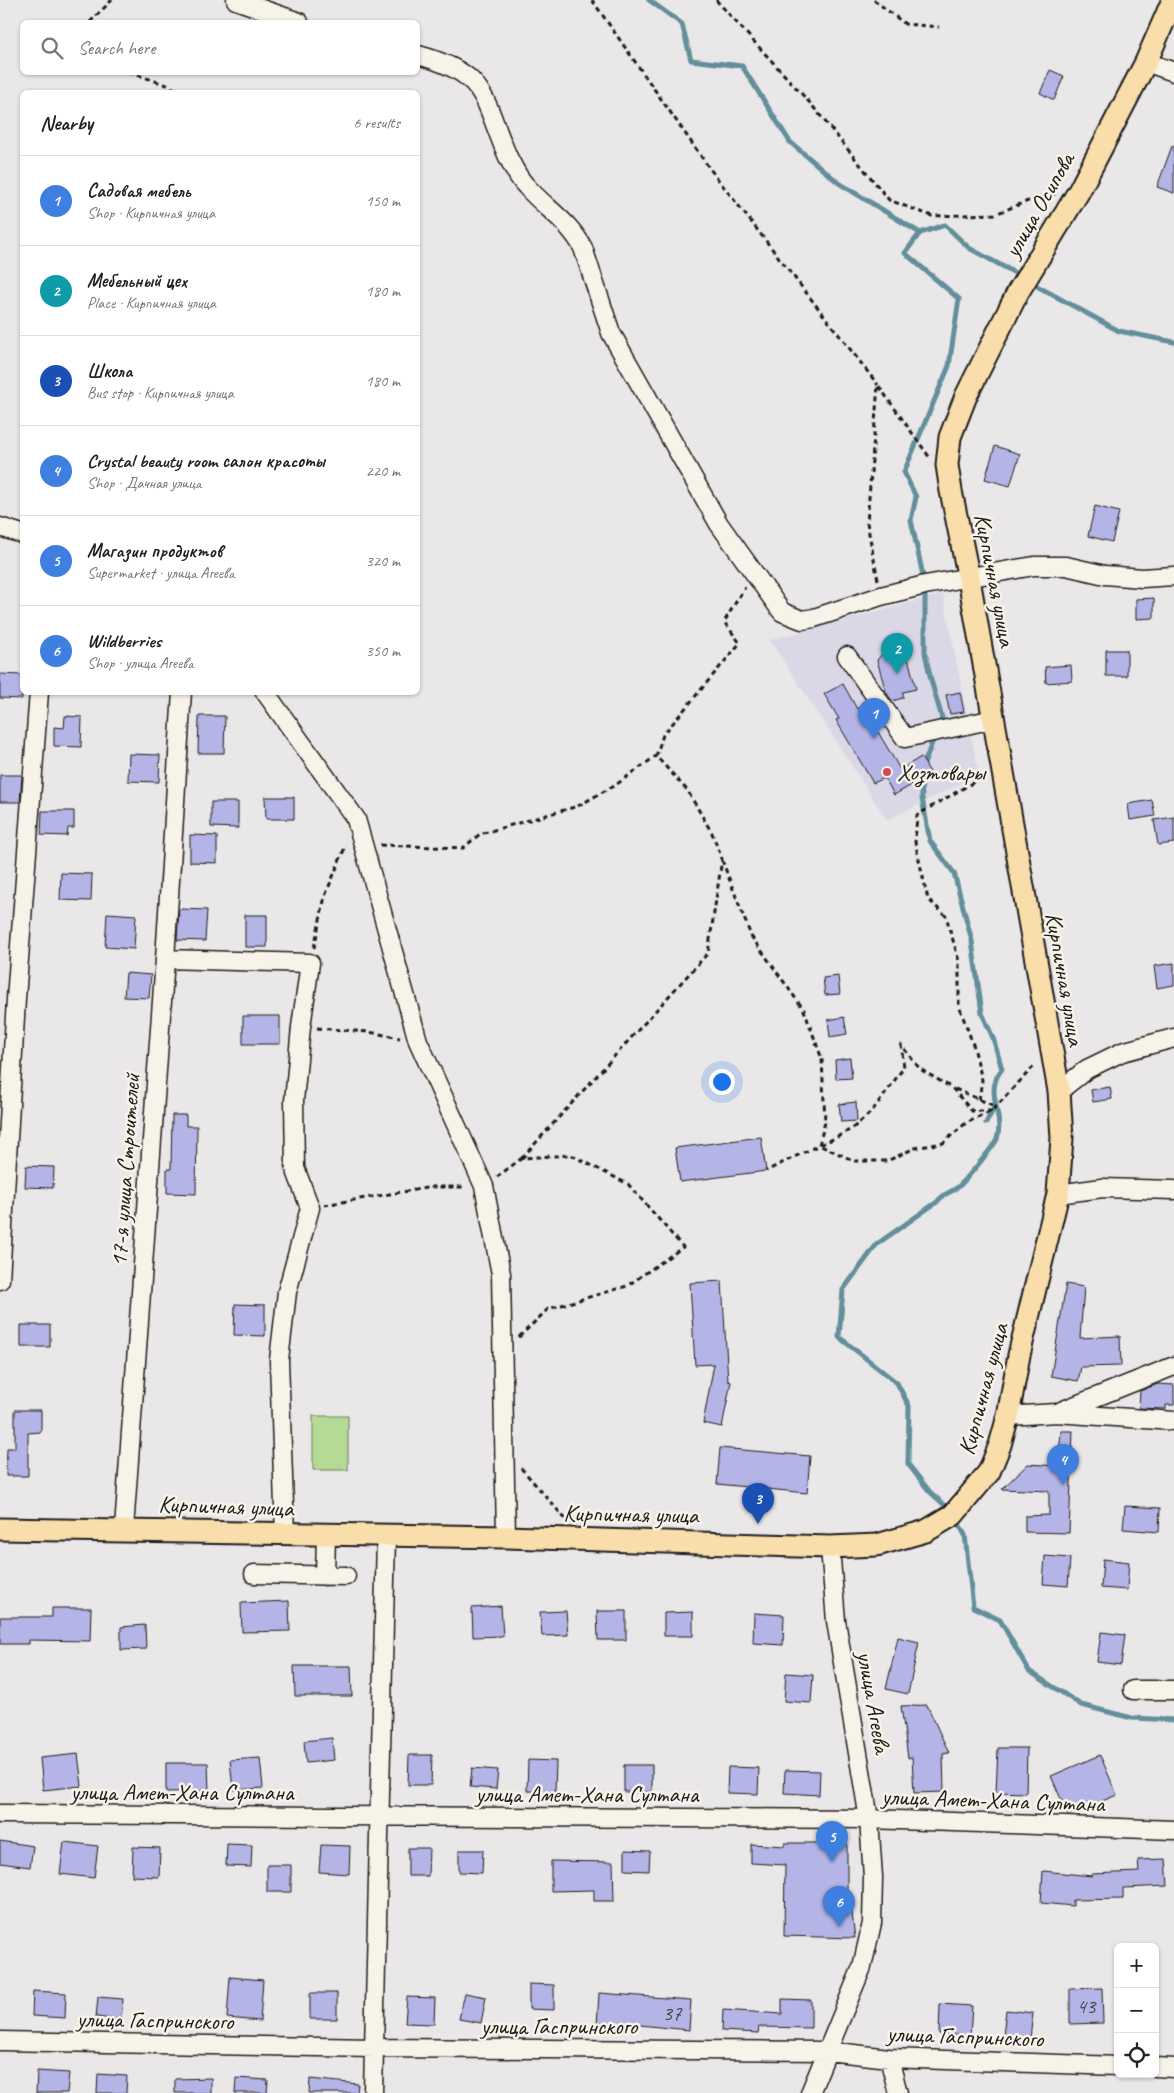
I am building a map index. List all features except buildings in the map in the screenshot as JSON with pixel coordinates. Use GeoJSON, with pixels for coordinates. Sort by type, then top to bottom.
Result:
{"type":"FeatureCollection","features":[{"type":"Feature","properties":{"kind":"main road","name":"улица Осипова"},"geometry":{"type":"LineString","coordinates":[[950,437],[962,403],[1018,292],[1079,191],[1146,62],[1173,0]]}},
{"type":"Feature","properties":{"kind":"main road","name":"Кирпичная улица"},"geometry":{"type":"LineString","coordinates":[[0,1529],[124,1529],[326,1536],[506,1537],[830,1547],[878,1545],[910,1538],[953,1515],[989,1472],[1000,1445],[1008,1416],[1019,1355],[1058,1194],[1062,1138],[1059,1091],[947,464],[950,437]]}},
{"type":"Feature","properties":{"kind":"street"},"geometry":{"type":"LineString","coordinates":[[236,0],[294,20]]}},
{"type":"Feature","properties":{"kind":"street"},"geometry":{"type":"LineString","coordinates":[[420,56],[444,62],[472,80],[487,101],[504,146],[525,186],[576,235],[583,248],[611,333],[719,524],[782,612],[802,620],[814,618],[881,596],[925,585],[969,579],[1004,570],[1034,566],[1066,566],[1105,575],[1142,578],[1174,576]]}},
{"type":"Feature","properties":{"kind":"street"},"geometry":{"type":"LineString","coordinates":[[1146,62],[1174,72]]}},
{"type":"Feature","properties":{"kind":"street"},"geometry":{"type":"LineString","coordinates":[[0,528],[20,533]]}},
{"type":"Feature","properties":{"kind":"street"},"geometry":{"type":"LineString","coordinates":[[847,656],[905,738],[994,719]]}},
{"type":"Feature","properties":{"kind":"street"},"geometry":{"type":"LineString","coordinates":[[0,1280],[16,999],[39,695]]}},
{"type":"Feature","properties":{"kind":"street","name":"17-я улица Строителей"},"geometry":{"type":"LineString","coordinates":[[124,1529],[182,695]]}},
{"type":"Feature","properties":{"kind":"street"},"geometry":{"type":"LineString","coordinates":[[267,695],[356,820],[418,1041],[484,1186],[501,1274],[506,1537]]}},
{"type":"Feature","properties":{"kind":"street"},"geometry":{"type":"LineString","coordinates":[[165,959],[310,963],[301,1027],[294,1100],[294,1168],[310,1208],[287,1292],[279,1360],[285,1535]]}},
{"type":"Feature","properties":{"kind":"street"},"geometry":{"type":"LineString","coordinates":[[1059,1091],[1087,1070],[1122,1052],[1153,1042],[1172,1041]]}},
{"type":"Feature","properties":{"kind":"street"},"geometry":{"type":"LineString","coordinates":[[1058,1194],[1102,1188],[1174,1190]]}},
{"type":"Feature","properties":{"kind":"street"},"geometry":{"type":"LineString","coordinates":[[1056,1413],[1174,1366]]}},
{"type":"Feature","properties":{"kind":"street"},"geometry":{"type":"LineString","coordinates":[[1008,1416],[1056,1413],[1174,1421]]}},
{"type":"Feature","properties":{"kind":"street"},"geometry":{"type":"LineString","coordinates":[[325,1576],[326,1536]]}},
{"type":"Feature","properties":{"kind":"street"},"geometry":{"type":"LineString","coordinates":[[373,2093],[386,1536]]}},
{"type":"Feature","properties":{"kind":"street","name":"улица Агеева"},"geometry":{"type":"LineString","coordinates":[[810,2093],[862,1967],[872,1923],[873,1877],[869,1819],[836,1621],[830,1547]]}},
{"type":"Feature","properties":{"kind":"street"},"geometry":{"type":"LineString","coordinates":[[254,1574],[346,1576]]}},
{"type":"Feature","properties":{"kind":"street"},"geometry":{"type":"LineString","coordinates":[[1133,1690],[1174,1690]]}},
{"type":"Feature","properties":{"kind":"street","name":"улица Амет-Хана Султана"},"geometry":{"type":"LineString","coordinates":[[0,1814],[869,1819],[1174,1830]]}},
{"type":"Feature","properties":{"kind":"street","name":"улица Гаспринского"},"geometry":{"type":"LineString","coordinates":[[0,2041],[374,2048],[828,2051],[889,2058],[1114,2066]]}},
{"type":"Feature","properties":{"kind":"street"},"geometry":{"type":"LineString","coordinates":[[889,2058],[898,2093]]}},
{"type":"Feature","properties":{"kind":"street"},"geometry":{"type":"LineString","coordinates":[[1159,2067],[1174,2068]]}},
{"type":"Feature","properties":{"kind":"path"},"geometry":{"type":"LineString","coordinates":[[92,20],[112,0]]}},
{"type":"Feature","properties":{"kind":"path"},"geometry":{"type":"LineString","coordinates":[[592,0],[710,169],[878,385],[932,462]]}},
{"type":"Feature","properties":{"kind":"path"},"geometry":{"type":"LineString","coordinates":[[716,0],[810,103],[889,200],[932,216],[995,214],[1041,196],[1079,191]]}},
{"type":"Feature","properties":{"kind":"path"},"geometry":{"type":"LineString","coordinates":[[874,0],[905,24],[939,28]]}},
{"type":"Feature","properties":{"kind":"path"},"geometry":{"type":"LineString","coordinates":[[138,75],[176,90]]}},
{"type":"Feature","properties":{"kind":"path"},"geometry":{"type":"LineString","coordinates":[[878,385],[867,523],[881,596]]}},
{"type":"Feature","properties":{"kind":"path"},"geometry":{"type":"LineString","coordinates":[[364,845],[463,848],[480,834],[578,806],[618,784],[656,756],[663,734],[740,643],[724,622],[753,573]]}},
{"type":"Feature","properties":{"kind":"path"},"geometry":{"type":"LineString","coordinates":[[656,756],[687,790],[712,833],[751,936],[804,1010],[822,1059],[825,1122],[818,1146]]}},
{"type":"Feature","properties":{"kind":"path"},"geometry":{"type":"LineString","coordinates":[[979,1100],[982,1080],[974,1047],[960,1006],[959,961],[946,916],[928,899],[915,842],[917,815],[1002,766]]}},
{"type":"Feature","properties":{"kind":"path"},"geometry":{"type":"LineString","coordinates":[[310,963],[325,896],[356,820]]}},
{"type":"Feature","properties":{"kind":"path"},"geometry":{"type":"LineString","coordinates":[[522,1158],[708,953],[722,859]]}},
{"type":"Feature","properties":{"kind":"path"},"geometry":{"type":"LineString","coordinates":[[301,1027],[369,1032],[418,1041]]}},
{"type":"Feature","properties":{"kind":"path"},"geometry":{"type":"LineString","coordinates":[[766,1172],[844,1135],[871,1115],[904,1066],[901,1045],[920,1069],[952,1088],[996,1106]]}},
{"type":"Feature","properties":{"kind":"path"},"geometry":{"type":"LineString","coordinates":[[818,1146],[856,1161],[887,1161],[915,1148],[943,1143],[966,1123],[992,1111],[1036,1064],[1052,1059]]}},
{"type":"Feature","properties":{"kind":"path"},"geometry":{"type":"LineString","coordinates":[[952,1088],[972,1111],[992,1111]]}},
{"type":"Feature","properties":{"kind":"path"},"geometry":{"type":"LineString","coordinates":[[502,1355],[548,1309],[627,1286],[683,1247],[650,1210]]}},
{"type":"Feature","properties":{"kind":"path"},"geometry":{"type":"LineString","coordinates":[[504,1449],[583,1539]]}},
{"type":"Feature","properties":{"kind":"shaded area"},"geometry":{"type":"Polygon","coordinates":[[[943,594],[979,775],[887,820],[770,640],[943,594]]]}},
{"type":"Feature","properties":{"kind":"green space"},"geometry":{"type":"Polygon","coordinates":[[[313,1416],[348,1416],[348,1470],[313,1470],[313,1416]]]}},
{"type":"Feature","properties":{"kind":"waterway"},"geometry":{"type":"LineString","coordinates":[[649,0],[682,24],[691,60],[742,66],[790,142],[839,183],[920,233],[945,225],[969,248],[1017,274]]}},
{"type":"Feature","properties":{"kind":"waterway"},"geometry":{"type":"LineString","coordinates":[[920,233],[905,253],[959,299],[949,366],[904,472],[916,497],[911,520],[925,585],[925,653],[942,718],[938,727]]}},
{"type":"Feature","properties":{"kind":"waterway"},"geometry":{"type":"LineString","coordinates":[[1035,285],[1119,331],[1174,342]]}},
{"type":"Feature","properties":{"kind":"waterway"},"geometry":{"type":"LineString","coordinates":[[935,735],[921,772],[922,798],[930,841],[954,873],[972,941],[982,1013],[993,1038],[1002,1069],[994,1086],[999,1130],[997,1139],[991,1148],[958,1187],[877,1244],[843,1290],[839,1337],[897,1383],[909,1406],[908,1464],[930,1492],[950,1510]]}},
{"type":"Feature","properties":{"kind":"waterway"},"geometry":{"type":"LineString","coordinates":[[986,1123],[995,1106]]}},
{"type":"Feature","properties":{"kind":"waterway"},"geometry":{"type":"LineString","coordinates":[[956,1519],[965,1535],[973,1607],[1000,1620],[1029,1671],[1081,1705],[1132,1718],[1174,1720]]}},
{"type":"Feature","properties":{"kind":"place","name":"Мебельный цех"},"geometry":{"type":"Point","coordinates":[897,674]}},
{"type":"Feature","properties":{"kind":"place","name":"Садовая мебель"},"geometry":{"type":"Point","coordinates":[874,739]}},
{"type":"Feature","properties":{"kind":"place","name":"Хозтовары"},"geometry":{"type":"Point","coordinates":[887,772]}},
{"type":"Feature","properties":{"kind":"place","name":"Crystal beauty room салон красоты"},"geometry":{"type":"Point","coordinates":[1063,1485]}},
{"type":"Feature","properties":{"kind":"place","name":"Школа"},"geometry":{"type":"Point","coordinates":[758,1524]}},
{"type":"Feature","properties":{"kind":"place","name":"Магазин продуктов"},"geometry":{"type":"Point","coordinates":[832,1862]}},
{"type":"Feature","properties":{"kind":"place","name":"Wildberries"},"geometry":{"type":"Point","coordinates":[839,1927]}}]}
